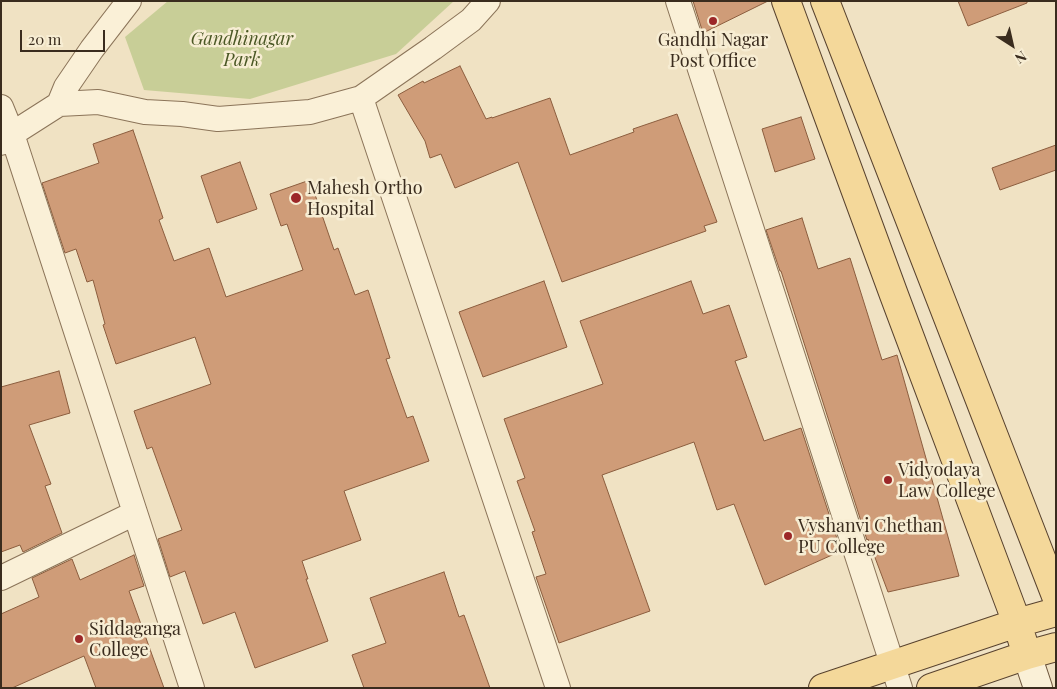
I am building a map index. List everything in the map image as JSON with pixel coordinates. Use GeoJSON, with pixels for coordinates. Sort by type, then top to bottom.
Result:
{"type":"FeatureCollection","features":[{"type":"Feature","properties":{"kind":"main road"},"geometry":{"type":"LineString","coordinates":[[786,1],[1017,623],[1038,688]]}},
{"type":"Feature","properties":{"kind":"main road"},"geometry":{"type":"LineString","coordinates":[[826,1],[1056,596]]}},
{"type":"Feature","properties":{"kind":"main road"},"geometry":{"type":"LineString","coordinates":[[823,688],[896,676],[1017,623],[1056,612]]}},
{"type":"Feature","properties":{"kind":"main road"},"geometry":{"type":"LineString","coordinates":[[931,688],[1027,655],[1056,648]]}},
{"type":"Feature","properties":{"kind":"street"},"geometry":{"type":"LineString","coordinates":[[59,104],[66,87],[129,1]]}},
{"type":"Feature","properties":{"kind":"street"},"geometry":{"type":"LineString","coordinates":[[6,139],[59,104],[98,102],[145,112],[182,114],[218,119],[310,112],[361,98],[471,20],[488,1]]}},
{"type":"Feature","properties":{"kind":"street"},"geometry":{"type":"LineString","coordinates":[[678,1],[896,676]]}},
{"type":"Feature","properties":{"kind":"street"},"geometry":{"type":"LineString","coordinates":[[361,98],[558,688]]}},
{"type":"Feature","properties":{"kind":"street"},"geometry":{"type":"LineString","coordinates":[[1,107],[6,139],[135,513],[192,688]]}},
{"type":"Feature","properties":{"kind":"street"},"geometry":{"type":"LineString","coordinates":[[1,578],[135,513]]}},
{"type":"Feature","properties":{"kind":"green space","name":"Gandhinagar Park"},"geometry":{"type":"Polygon","coordinates":[[[168,1],[454,1],[396,54],[250,99],[144,90],[125,37],[168,1]]]}},
{"type":"Feature","properties":{"kind":"building","name":"Gandhi Nagar Post Office"},"geometry":{"type":"Polygon","coordinates":[[[693,1],[768,1],[703,33],[693,1]]]}},
{"type":"Feature","properties":{"kind":"building"},"geometry":{"type":"Polygon","coordinates":[[[958,1],[1027,1],[1027,3],[968,26],[958,1]]]}},
{"type":"Feature","properties":{"kind":"building"},"geometry":{"type":"Polygon","coordinates":[[[460,66],[486,119],[550,98],[570,155],[634,132],[633,129],[677,114],[717,222],[704,226],[706,231],[562,282],[518,162],[455,188],[441,154],[430,158],[425,141],[398,95],[423,81],[424,83],[460,66]]]}},
{"type":"Feature","properties":{"kind":"building"},"geometry":{"type":"Polygon","coordinates":[[[801,117],[815,159],[775,172],[762,129],[801,117]]]}},
{"type":"Feature","properties":{"kind":"building"},"geometry":{"type":"Polygon","coordinates":[[[133,130],[163,218],[159,220],[174,261],[209,248],[226,297],[303,270],[287,224],[281,226],[270,194],[310,180],[334,250],[338,248],[355,295],[368,290],[390,358],[386,359],[407,418],[413,416],[429,461],[344,491],[361,540],[302,561],[308,579],[306,579],[328,641],[255,668],[235,612],[203,624],[185,571],[170,577],[158,539],[182,530],[152,447],[147,449],[134,411],[211,384],[195,337],[116,364],[103,325],[105,324],[93,280],[87,282],[76,249],[65,253],[42,183],[99,163],[93,144],[133,130]]]}},
{"type":"Feature","properties":{"kind":"building"},"geometry":{"type":"Polygon","coordinates":[[[1056,145],[1056,170],[1000,190],[992,168],[1056,145]]]}},
{"type":"Feature","properties":{"kind":"building"},"geometry":{"type":"Polygon","coordinates":[[[240,162],[257,209],[217,223],[201,176],[240,162]]]}},
{"type":"Feature","properties":{"kind":"building","name":"Vidyodaya Law College"},"geometry":{"type":"Polygon","coordinates":[[[802,218],[818,269],[850,258],[882,360],[897,355],[959,576],[888,592],[867,540],[781,271],[766,230],[802,218]]]}},
{"type":"Feature","properties":{"kind":"building"},"geometry":{"type":"Polygon","coordinates":[[[544,281],[567,347],[483,377],[459,312],[544,281]]]}},
{"type":"Feature","properties":{"kind":"building"},"geometry":{"type":"Polygon","coordinates":[[[691,281],[703,314],[729,305],[747,357],[735,361],[764,441],[801,428],[841,551],[765,585],[734,504],[717,510],[694,442],[602,475],[650,611],[559,643],[536,577],[546,574],[532,532],[535,531],[517,481],[525,478],[504,419],[603,384],[580,321],[691,281]]]}},
{"type":"Feature","properties":{"kind":"building"},"geometry":{"type":"Polygon","coordinates":[[[59,371],[70,413],[29,425],[51,484],[45,486],[62,533],[23,552],[20,545],[1,552],[1,387],[59,371]]]}},
{"type":"Feature","properties":{"kind":"building","name":"Siddaganga College"},"geometry":{"type":"Polygon","coordinates":[[[134,555],[144,586],[129,591],[164,688],[96,688],[84,656],[12,688],[1,688],[1,614],[39,597],[32,578],[72,559],[80,580],[134,555]]]}},
{"type":"Feature","properties":{"kind":"building"},"geometry":{"type":"Polygon","coordinates":[[[444,572],[459,617],[464,615],[490,688],[364,688],[352,655],[386,643],[370,598],[444,572]]]}},
{"type":"Feature","properties":{"kind":"place","name":"Gandhi Nagar Post Office"},"geometry":{"type":"Point","coordinates":[713,21]}},
{"type":"Feature","properties":{"kind":"place","name":"Mahesh Ortho Hospital"},"geometry":{"type":"Point","coordinates":[296,198]}},
{"type":"Feature","properties":{"kind":"place","name":"Vidyodaya Law College"},"geometry":{"type":"Point","coordinates":[888,480]}},
{"type":"Feature","properties":{"kind":"place","name":"Vyshanvi Chethan PU College"},"geometry":{"type":"Point","coordinates":[788,536]}},
{"type":"Feature","properties":{"kind":"place","name":"Siddaganga College"},"geometry":{"type":"Point","coordinates":[79,639]}}]}
